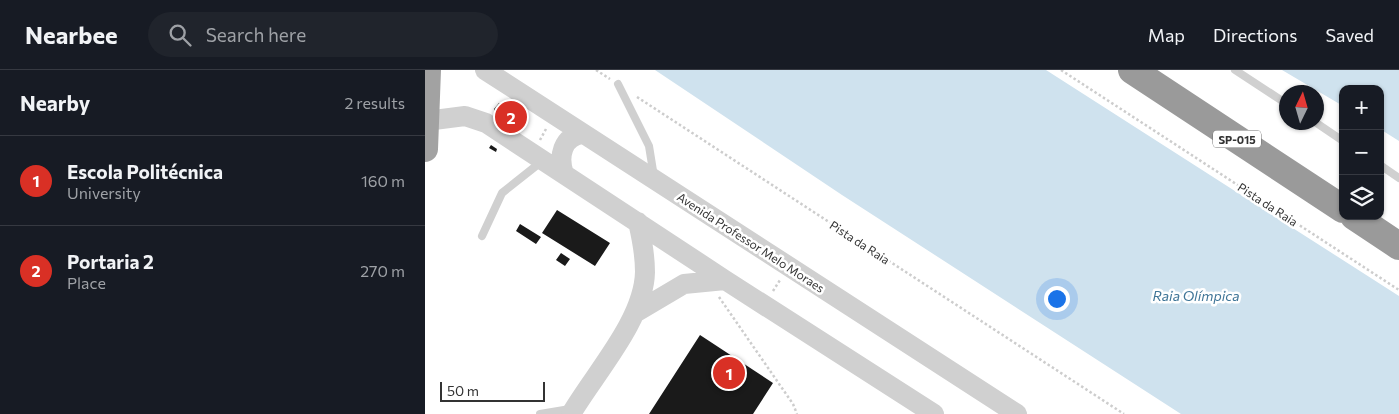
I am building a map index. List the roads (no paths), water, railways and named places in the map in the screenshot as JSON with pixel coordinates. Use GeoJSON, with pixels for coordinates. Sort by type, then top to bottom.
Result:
{"type":"FeatureCollection","features":[{"type":"Feature","properties":{"kind":"highway"},"geometry":{"type":"LineString","coordinates":[[425,149],[428,70]]}},
{"type":"Feature","properties":{"kind":"highway","name":"SP-015"},"geometry":{"type":"LineString","coordinates":[[1132,70],[1339,206]]}},
{"type":"Feature","properties":{"kind":"highway"},"geometry":{"type":"LineString","coordinates":[[1360,220],[1399,246]]}},
{"type":"Feature","properties":{"kind":"street","name":"Avenida Professor Melo Moraes"},"geometry":{"type":"LineString","coordinates":[[485,70],[1017,414]]}},
{"type":"Feature","properties":{"kind":"street"},"geometry":{"type":"LineString","coordinates":[[426,121],[452,116],[465,116],[486,123],[638,222],[716,281],[765,304],[935,414]]}},
{"type":"Feature","properties":{"kind":"street"},"geometry":{"type":"LineString","coordinates":[[564,174],[560,164],[566,143],[571,137],[583,134]]}},
{"type":"Feature","properties":{"kind":"street"},"geometry":{"type":"LineString","coordinates":[[573,411],[635,313],[645,273],[643,245],[638,222]]}},
{"type":"Feature","properties":{"kind":"street"},"geometry":{"type":"LineString","coordinates":[[635,313],[684,284],[716,281]]}},
{"type":"Feature","properties":{"kind":"lane"},"geometry":{"type":"LineString","coordinates":[[1235,70],[1279,99]]}},
{"type":"Feature","properties":{"kind":"lane"},"geometry":{"type":"LineString","coordinates":[[618,84],[649,146],[655,181]]}},
{"type":"Feature","properties":{"kind":"lane"},"geometry":{"type":"LineString","coordinates":[[1324,128],[1339,138]]}},
{"type":"Feature","properties":{"kind":"lane"},"geometry":{"type":"LineString","coordinates":[[482,236],[501,193],[537,157]]}},
{"type":"Feature","properties":{"kind":"lane"},"geometry":{"type":"LineString","coordinates":[[1384,168],[1399,178]]}},
{"type":"Feature","properties":{"kind":"lane"},"geometry":{"type":"LineString","coordinates":[[540,414],[573,411]]}},
{"type":"Feature","properties":{"kind":"water","name":"Raia Olímpica"},"geometry":{"type":"Polygon","coordinates":[[[655,70],[1046,70],[1399,296],[1399,414],[1181,414],[842,195],[655,70]]]}},
{"type":"Feature","properties":{"kind":"water"},"geometry":{"type":"Polygon","coordinates":[[[1282,70],[1399,70],[1399,141],[1384,132],[1384,85],[1339,85],[1339,104],[1324,95],[1324,85],[1307,85],[1282,70]]]}},
{"type":"Feature","properties":{"kind":"place","name":"Portaria 2"},"geometry":{"type":"Point","coordinates":[511,117]}},
{"type":"Feature","properties":{"kind":"place","name":"Escola Politécnica"},"geometry":{"type":"Point","coordinates":[729,373]}}]}
